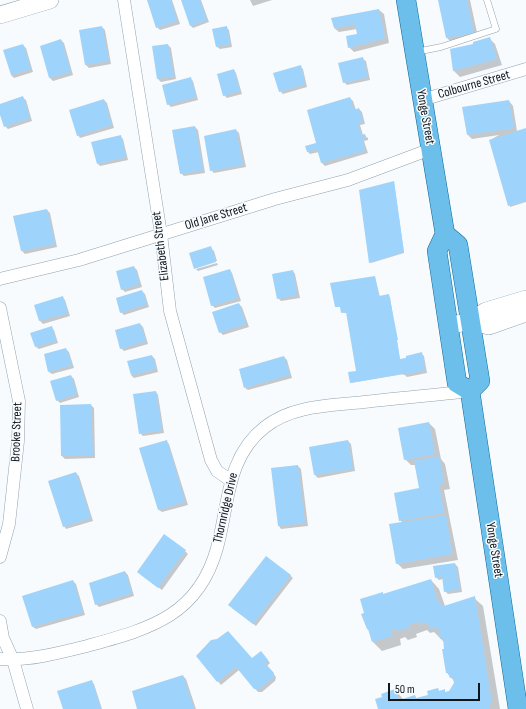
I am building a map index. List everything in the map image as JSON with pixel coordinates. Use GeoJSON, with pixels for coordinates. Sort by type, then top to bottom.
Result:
{"type":"FeatureCollection","features":[{"type":"Feature","properties":{"kind":"main road"},"geometry":{"type":"LineString","coordinates":[[0,14],[50,0]]}},
{"type":"Feature","properties":{"kind":"main road","name":"Yonge Street"},"geometry":{"type":"LineString","coordinates":[[406,0],[445,234]]}},
{"type":"Feature","properties":{"kind":"main road"},"geometry":{"type":"LineString","coordinates":[[445,234],[458,245],[470,321],[480,381],[470,391],[457,383],[437,251],[445,234]]}},
{"type":"Feature","properties":{"kind":"main road"},"geometry":{"type":"LineString","coordinates":[[448,326],[470,321],[486,311],[526,299]]}},
{"type":"Feature","properties":{"kind":"main road"},"geometry":{"type":"LineString","coordinates":[[470,321],[488,326],[526,313]]}},
{"type":"Feature","properties":{"kind":"main road","name":"Yonge Street"},"geometry":{"type":"LineString","coordinates":[[470,391],[518,690],[518,709]]}},
{"type":"Feature","properties":{"kind":"street","name":"Elizabeth Street"},"geometry":{"type":"LineString","coordinates":[[124,0],[161,234],[170,311],[199,421],[217,471],[230,480]]}},
{"type":"Feature","properties":{"kind":"street","name":"Colbourne Street"},"geometry":{"type":"LineString","coordinates":[[422,100],[526,69]]}},
{"type":"Feature","properties":{"kind":"street","name":"Old Jane Street"},"geometry":{"type":"LineString","coordinates":[[0,279],[79,260],[275,199],[348,180],[431,149]]}},
{"type":"Feature","properties":{"kind":"street","name":"Brooke Street"},"geometry":{"type":"LineString","coordinates":[[0,308],[19,401],[18,441],[9,524],[0,557]]}},
{"type":"Feature","properties":{"kind":"street","name":"Thornridge Drive"},"geometry":{"type":"LineString","coordinates":[[0,659],[13,660],[59,653],[120,637],[162,621],[182,607],[193,595],[208,574],[217,548],[230,480],[237,462],[248,444],[265,427],[288,415],[304,409],[470,391]]}},
{"type":"Feature","properties":{"kind":"street"},"geometry":{"type":"LineString","coordinates":[[0,620],[3,638],[13,660],[27,709]]}},
{"type":"Feature","properties":{"kind":"lane"},"geometry":{"type":"LineString","coordinates":[[414,52],[441,47],[496,29],[487,0]]}},
{"type":"Feature","properties":{"kind":"building"},"geometry":{"type":"Polygon","coordinates":[[[147,0],[171,0],[177,21],[156,28],[147,0]]]}},
{"type":"Feature","properties":{"kind":"building"},"geometry":{"type":"Polygon","coordinates":[[[181,0],[200,0],[207,20],[190,26],[181,0]]]}},
{"type":"Feature","properties":{"kind":"building"},"geometry":{"type":"Polygon","coordinates":[[[438,0],[467,0],[474,33],[446,38],[438,0]]]}},
{"type":"Feature","properties":{"kind":"building"},"geometry":{"type":"Polygon","coordinates":[[[379,9],[385,38],[348,48],[346,36],[357,34],[355,24],[334,28],[331,18],[379,9]]]}},
{"type":"Feature","properties":{"kind":"building"},"geometry":{"type":"Polygon","coordinates":[[[102,26],[109,61],[85,65],[79,30],[102,26]]]}},
{"type":"Feature","properties":{"kind":"building"},"geometry":{"type":"Polygon","coordinates":[[[227,26],[230,44],[216,47],[212,29],[227,26]]]}},
{"type":"Feature","properties":{"kind":"building"},"geometry":{"type":"Polygon","coordinates":[[[490,37],[497,59],[453,71],[450,49],[473,44],[473,42],[490,37]]]}},
{"type":"Feature","properties":{"kind":"building"},"geometry":{"type":"Polygon","coordinates":[[[61,39],[71,72],[49,78],[40,46],[61,39]]]}},
{"type":"Feature","properties":{"kind":"building"},"geometry":{"type":"Polygon","coordinates":[[[23,44],[31,69],[11,75],[3,50],[23,44]]]}},
{"type":"Feature","properties":{"kind":"building"},"geometry":{"type":"Polygon","coordinates":[[[168,44],[174,76],[157,79],[152,46],[168,44]]]}},
{"type":"Feature","properties":{"kind":"building"},"geometry":{"type":"Polygon","coordinates":[[[363,57],[368,77],[343,83],[338,63],[363,57]]]}},
{"type":"Feature","properties":{"kind":"building"},"geometry":{"type":"Polygon","coordinates":[[[301,65],[305,84],[279,92],[273,73],[301,65]]]}},
{"type":"Feature","properties":{"kind":"building"},"geometry":{"type":"Polygon","coordinates":[[[234,69],[240,91],[223,96],[217,74],[234,69]]]}},
{"type":"Feature","properties":{"kind":"building"},"geometry":{"type":"Polygon","coordinates":[[[191,77],[196,97],[167,105],[162,85],[191,77]]]}},
{"type":"Feature","properties":{"kind":"building"},"geometry":{"type":"Polygon","coordinates":[[[23,96],[30,118],[4,127],[0,115],[0,104],[23,96]]]}},
{"type":"Feature","properties":{"kind":"building"},"geometry":{"type":"Polygon","coordinates":[[[350,97],[354,110],[359,108],[363,121],[358,123],[361,135],[365,134],[366,137],[362,138],[365,151],[321,163],[317,149],[307,152],[305,146],[316,143],[307,110],[350,97]]]}},
{"type":"Feature","properties":{"kind":"building"},"geometry":{"type":"Polygon","coordinates":[[[104,99],[112,125],[77,136],[69,110],[104,99]]]}},
{"type":"Feature","properties":{"kind":"building"},"geometry":{"type":"Polygon","coordinates":[[[509,100],[514,128],[467,135],[462,107],[509,100]]]}},
{"type":"Feature","properties":{"kind":"building"},"geometry":{"type":"Polygon","coordinates":[[[195,126],[203,170],[180,174],[172,130],[195,126]]]}},
{"type":"Feature","properties":{"kind":"building"},"geometry":{"type":"Polygon","coordinates":[[[526,128],[526,201],[508,206],[489,140],[526,128]]]}},
{"type":"Feature","properties":{"kind":"building"},"geometry":{"type":"Polygon","coordinates":[[[236,129],[243,165],[210,171],[204,136],[236,129]]]}},
{"type":"Feature","properties":{"kind":"building"},"geometry":{"type":"Polygon","coordinates":[[[121,135],[126,157],[97,164],[91,142],[121,135]]]}},
{"type":"Feature","properties":{"kind":"building"},"geometry":{"type":"Polygon","coordinates":[[[394,181],[404,252],[369,263],[359,190],[394,181]]]}},
{"type":"Feature","properties":{"kind":"building"},"geometry":{"type":"Polygon","coordinates":[[[47,209],[55,244],[21,251],[13,216],[47,209]]]}},
{"type":"Feature","properties":{"kind":"building"},"geometry":{"type":"Polygon","coordinates":[[[211,246],[216,262],[194,269],[189,253],[211,246]]]}},
{"type":"Feature","properties":{"kind":"building"},"geometry":{"type":"Polygon","coordinates":[[[134,266],[140,284],[121,290],[116,271],[134,266]]]}},
{"type":"Feature","properties":{"kind":"building"},"geometry":{"type":"Polygon","coordinates":[[[230,269],[238,298],[211,306],[203,277],[230,269]]]}},
{"type":"Feature","properties":{"kind":"building"},"geometry":{"type":"Polygon","coordinates":[[[293,270],[297,295],[277,299],[272,274],[293,270]]]}},
{"type":"Feature","properties":{"kind":"building"},"geometry":{"type":"Polygon","coordinates":[[[375,276],[379,296],[389,294],[400,359],[422,352],[425,370],[403,375],[401,366],[402,374],[350,383],[348,372],[356,371],[346,312],[341,313],[340,307],[335,307],[330,283],[375,276]]]}},
{"type":"Feature","properties":{"kind":"building"},"geometry":{"type":"Polygon","coordinates":[[[142,290],[147,304],[120,313],[116,298],[142,290]]]}},
{"type":"Feature","properties":{"kind":"building"},"geometry":{"type":"Polygon","coordinates":[[[63,296],[68,313],[39,321],[34,305],[63,296]]]}},
{"type":"Feature","properties":{"kind":"building"},"geometry":{"type":"Polygon","coordinates":[[[239,303],[246,324],[219,333],[212,312],[239,303]]]}},
{"type":"Feature","properties":{"kind":"building"},"geometry":{"type":"Polygon","coordinates":[[[140,323],[146,341],[120,349],[115,330],[140,323]]]}},
{"type":"Feature","properties":{"kind":"building"},"geometry":{"type":"Polygon","coordinates":[[[52,326],[56,341],[35,347],[30,333],[52,326]]]}},
{"type":"Feature","properties":{"kind":"building"},"geometry":{"type":"Polygon","coordinates":[[[66,348],[72,365],[48,372],[44,354],[66,348]]]}},
{"type":"Feature","properties":{"kind":"building"},"geometry":{"type":"Polygon","coordinates":[[[152,355],[156,369],[131,375],[127,361],[152,355]]]}},
{"type":"Feature","properties":{"kind":"building"},"geometry":{"type":"Polygon","coordinates":[[[284,356],[290,375],[244,388],[239,369],[284,356]]]}},
{"type":"Feature","properties":{"kind":"building"},"geometry":{"type":"Polygon","coordinates":[[[71,375],[77,394],[56,401],[50,381],[71,375]]]}},
{"type":"Feature","properties":{"kind":"building"},"geometry":{"type":"Polygon","coordinates":[[[156,391],[162,430],[139,434],[133,394],[156,391]]]}},
{"type":"Feature","properties":{"kind":"building"},"geometry":{"type":"Polygon","coordinates":[[[91,404],[93,455],[61,456],[60,405],[91,404]]]}},
{"type":"Feature","properties":{"kind":"building"},"geometry":{"type":"Polygon","coordinates":[[[429,422],[435,454],[404,460],[398,428],[429,422]]]}},
{"type":"Feature","properties":{"kind":"building"},"geometry":{"type":"Polygon","coordinates":[[[167,440],[185,502],[158,510],[139,448],[167,440]]]}},
{"type":"Feature","properties":{"kind":"building"},"geometry":{"type":"Polygon","coordinates":[[[348,440],[353,469],[314,475],[309,447],[348,440]]]}},
{"type":"Feature","properties":{"kind":"building"},"geometry":{"type":"Polygon","coordinates":[[[439,456],[444,483],[439,484],[444,513],[399,521],[394,493],[419,488],[414,461],[439,456]]]}},
{"type":"Feature","properties":{"kind":"building"},"geometry":{"type":"Polygon","coordinates":[[[298,465],[305,523],[278,526],[271,468],[298,465]]]}},
{"type":"Feature","properties":{"kind":"building"},"geometry":{"type":"Polygon","coordinates":[[[76,472],[91,518],[63,527],[48,481],[76,472]]]}},
{"type":"Feature","properties":{"kind":"building"},"geometry":{"type":"Polygon","coordinates":[[[446,515],[452,554],[396,564],[389,524],[446,515]]]}},
{"type":"Feature","properties":{"kind":"building"},"geometry":{"type":"Polygon","coordinates":[[[164,534],[186,550],[158,588],[137,572],[164,534]]]}},
{"type":"Feature","properties":{"kind":"building"},"geometry":{"type":"Polygon","coordinates":[[[266,556],[291,575],[253,624],[228,605],[266,556]]]}},
{"type":"Feature","properties":{"kind":"building"},"geometry":{"type":"Polygon","coordinates":[[[455,563],[460,589],[444,592],[442,576],[435,578],[433,566],[455,563]]]}},
{"type":"Feature","properties":{"kind":"building"},"geometry":{"type":"Polygon","coordinates":[[[125,571],[132,593],[95,605],[89,583],[125,571]]]}},
{"type":"Feature","properties":{"kind":"building"},"geometry":{"type":"Polygon","coordinates":[[[431,579],[438,602],[444,606],[475,596],[492,703],[489,702],[490,709],[378,709],[375,699],[382,697],[381,694],[395,689],[399,700],[415,695],[416,698],[428,695],[427,691],[438,688],[439,691],[445,689],[445,692],[449,691],[454,683],[453,678],[450,678],[448,673],[446,673],[442,649],[444,649],[443,638],[440,639],[438,627],[430,629],[428,622],[421,625],[419,622],[408,625],[409,628],[398,631],[397,629],[391,630],[393,636],[372,642],[361,614],[364,613],[360,599],[383,592],[383,594],[431,579]]]}},
{"type":"Feature","properties":{"kind":"building"},"geometry":{"type":"Polygon","coordinates":[[[73,580],[83,612],[32,627],[22,596],[73,580]]]}},
{"type":"Feature","properties":{"kind":"building"},"geometry":{"type":"Polygon","coordinates":[[[228,631],[252,658],[261,651],[268,660],[265,663],[274,673],[273,678],[259,689],[254,689],[236,667],[217,682],[196,656],[211,640],[217,639],[228,631]]]}},
{"type":"Feature","properties":{"kind":"building"},"geometry":{"type":"Polygon","coordinates":[[[183,675],[194,709],[137,709],[132,691],[183,675]]]}},
{"type":"Feature","properties":{"kind":"building"},"geometry":{"type":"Polygon","coordinates":[[[92,680],[101,709],[63,709],[57,691],[92,680]]]}}]}
